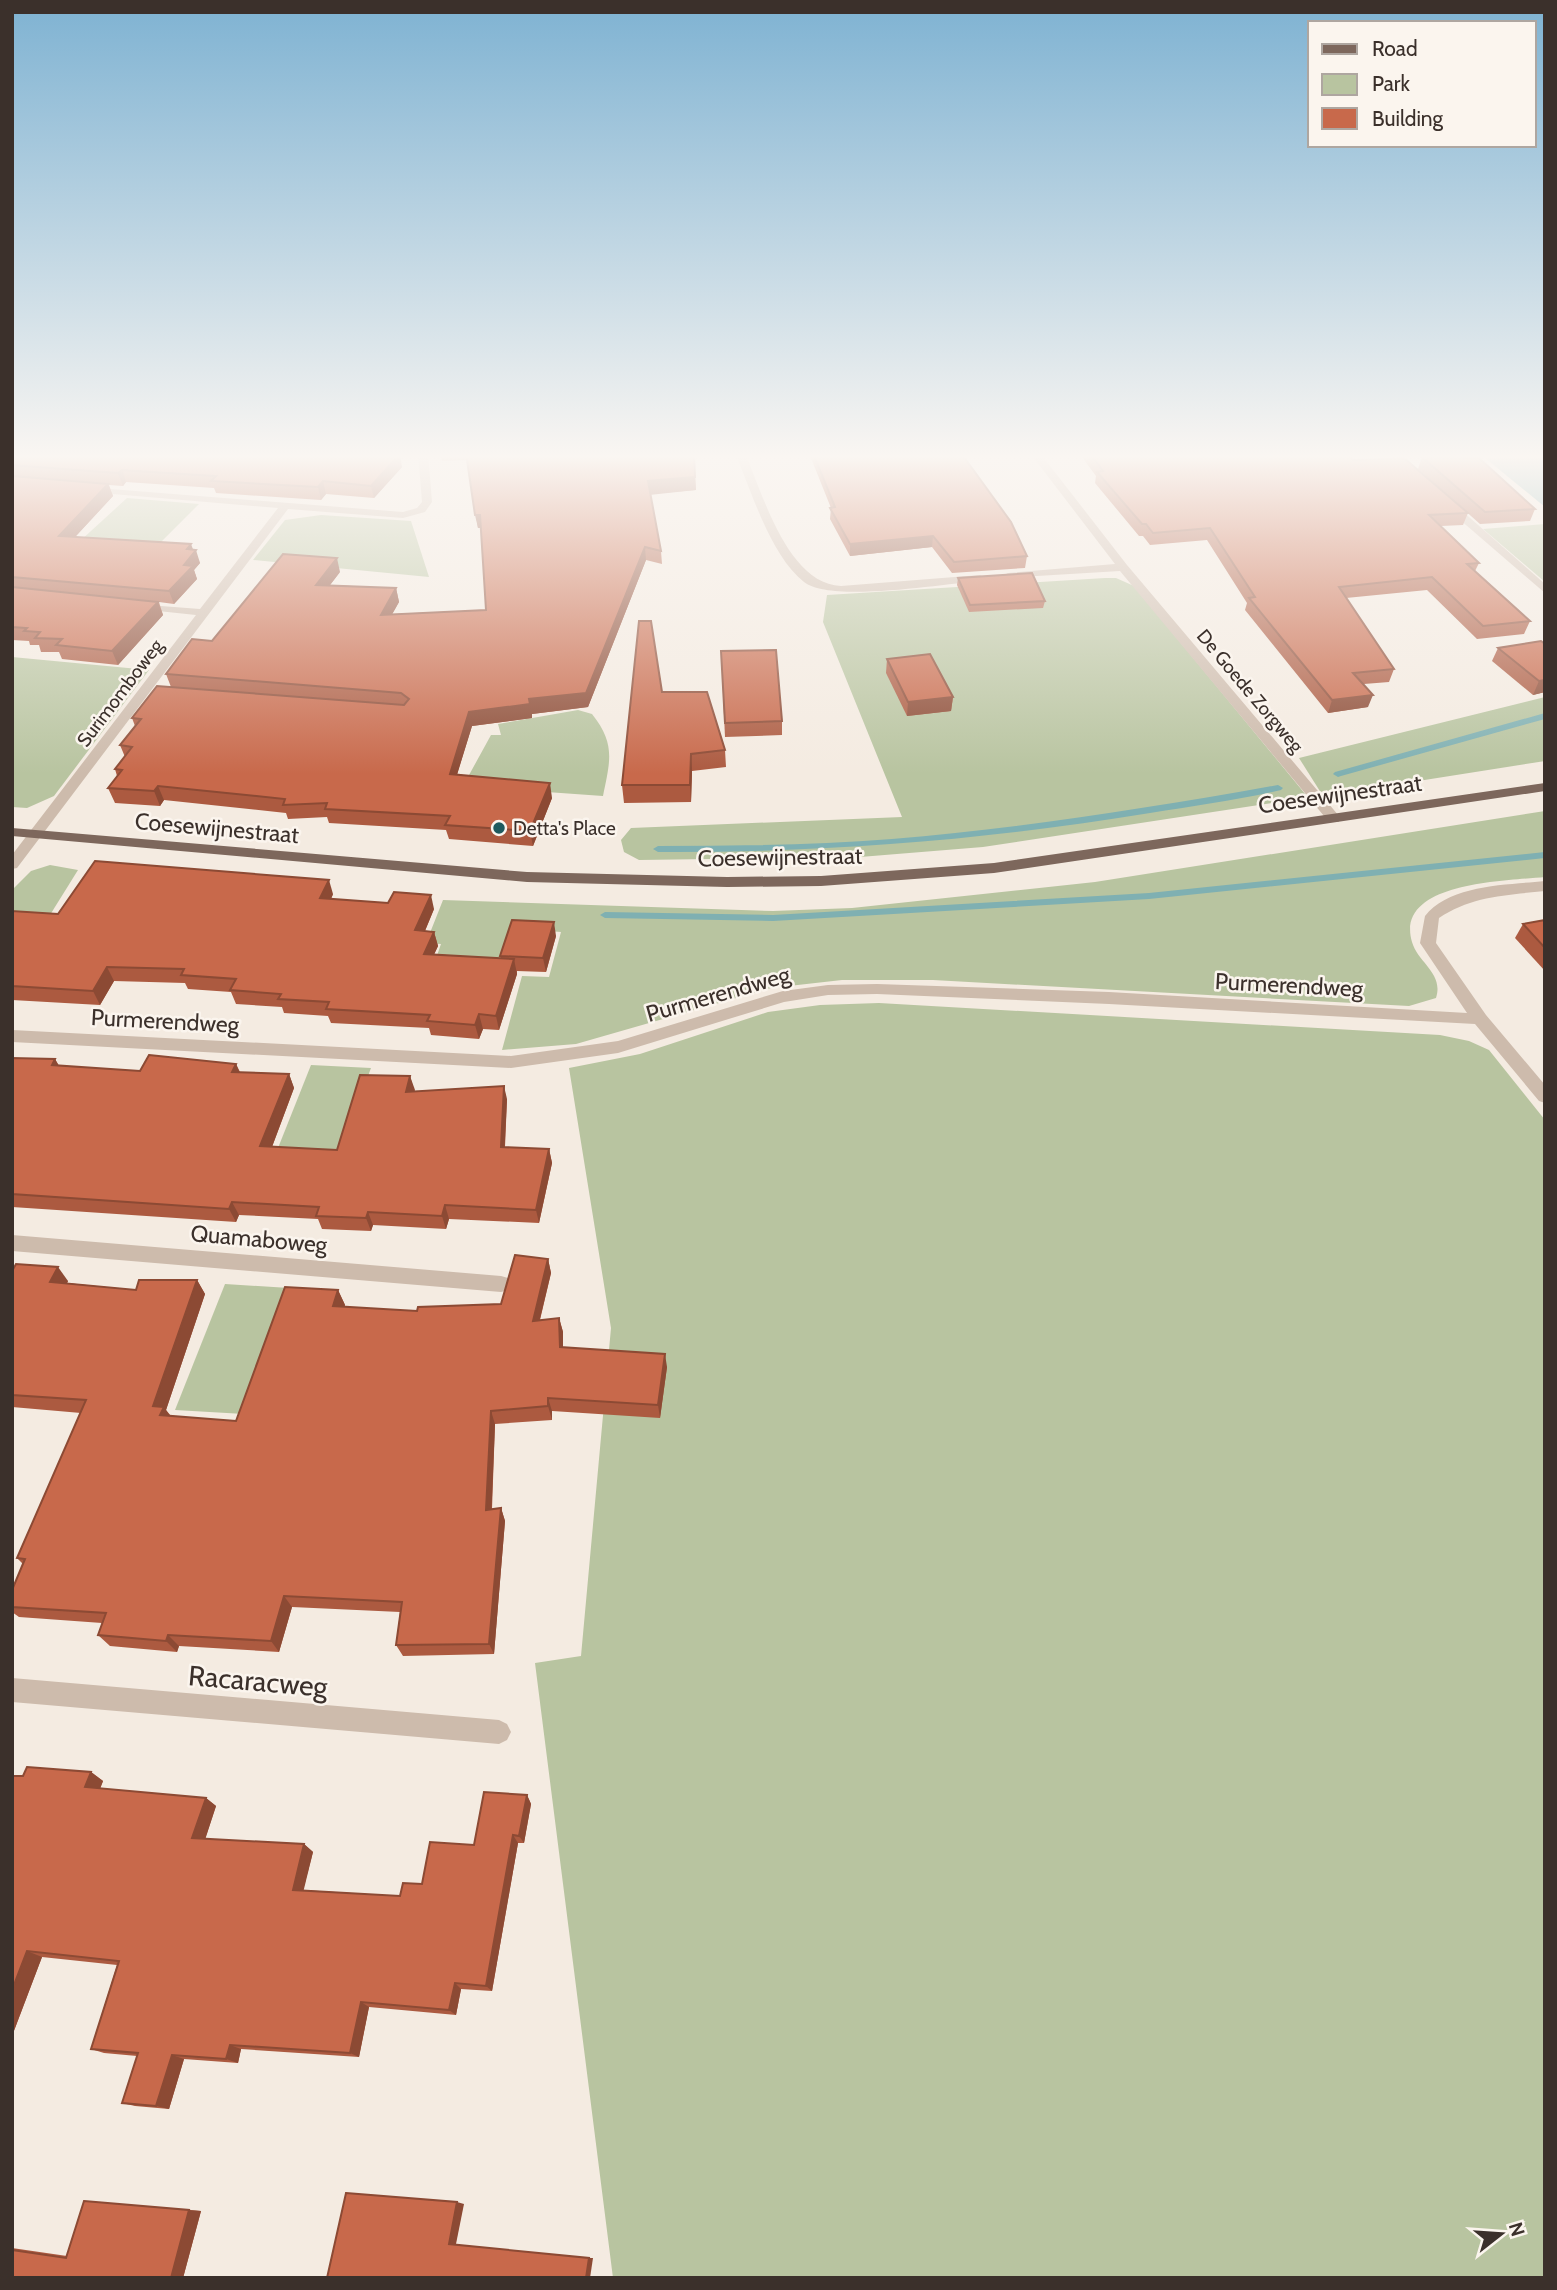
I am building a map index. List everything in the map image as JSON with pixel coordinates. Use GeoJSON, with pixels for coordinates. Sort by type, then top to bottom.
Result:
{"type":"FeatureCollection","features":[{"type":"Feature","properties":{"kind":"main road","name":"Coesewijnestraat"},"geometry":{"type":"LineString","coordinates":[[12,832],[527,877],[727,882],[834,880],[994,868],[1545,787]]}},
{"type":"Feature","properties":{"kind":"street","name":"Surimomboweg"},"geometry":{"type":"LineString","coordinates":[[12,865],[152,692],[245,560]]}},
{"type":"Feature","properties":{"kind":"street"},"geometry":{"type":"LineString","coordinates":[[793,560],[803,575],[825,589],[1124,566]]}},
{"type":"Feature","properties":{"kind":"street","name":"De Goede Zorgweg"},"geometry":{"type":"LineString","coordinates":[[1119,560],[1334,819]]}},
{"type":"Feature","properties":{"kind":"street"},"geometry":{"type":"LineString","coordinates":[[1511,560],[1545,590]]}},
{"type":"Feature","properties":{"kind":"street"},"geometry":{"type":"LineString","coordinates":[[122,605],[205,613]]}},
{"type":"Feature","properties":{"kind":"street"},"geometry":{"type":"LineString","coordinates":[[1545,886],[1480,894],[1449,902],[1432,916],[1428,943],[1480,1019],[1545,1097]]}},
{"type":"Feature","properties":{"kind":"street","name":"Purmerendweg"},"geometry":{"type":"LineString","coordinates":[[12,1036],[511,1062],[553,1059],[618,1047],[783,997],[828,990],[877,989],[1109,998],[1480,1019]]}},
{"type":"Feature","properties":{"kind":"street","name":"Quamaboweg"},"geometry":{"type":"LineString","coordinates":[[12,1243],[501,1284]]}},
{"type":"Feature","properties":{"kind":"street","name":"Racaracweg"},"geometry":{"type":"LineString","coordinates":[[12,1690],[499,1732]]}},
{"type":"Feature","properties":{"kind":"green space"},"geometry":{"type":"Polygon","coordinates":[[[253,560],[423,560],[429,577],[253,560]]]}},
{"type":"Feature","properties":{"kind":"green space"},"geometry":{"type":"Polygon","coordinates":[[[1519,560],[1545,560],[1545,582],[1519,560]]]}},
{"type":"Feature","properties":{"kind":"green space"},"geometry":{"type":"Polygon","coordinates":[[[1116,578],[1134,586],[1306,795],[1305,798],[983,847],[860,857],[639,860],[624,852],[621,840],[631,828],[902,817],[823,622],[827,595],[1116,578]]]}},
{"type":"Feature","properties":{"kind":"green space"},"geometry":{"type":"Polygon","coordinates":[[[12,657],[149,670],[54,796],[27,808],[12,807],[12,657]]]}},
{"type":"Feature","properties":{"kind":"green space"},"geometry":{"type":"Polygon","coordinates":[[[1545,697],[1545,761],[1323,796],[1299,758],[1545,697]]]}},
{"type":"Feature","properties":{"kind":"green space"},"geometry":{"type":"Polygon","coordinates":[[[578,710],[592,714],[608,744],[609,763],[603,796],[463,786],[491,735],[501,735],[498,724],[578,710]]]}},
{"type":"Feature","properties":{"kind":"green space"},"geometry":{"type":"Polygon","coordinates":[[[1545,811],[1545,877],[1458,888],[1437,896],[1420,907],[1411,922],[1412,942],[1434,975],[1438,989],[1436,998],[1409,1006],[933,980],[842,980],[771,988],[576,1044],[502,1050],[522,976],[549,977],[561,932],[511,928],[498,968],[434,964],[441,944],[426,943],[443,900],[773,911],[852,908],[1095,882],[1545,811]]]}},
{"type":"Feature","properties":{"kind":"green space"},"geometry":{"type":"Polygon","coordinates":[[[50,865],[78,870],[45,923],[12,919],[12,890],[31,871],[50,865]]]}},
{"type":"Feature","properties":{"kind":"green space"},"geometry":{"type":"Polygon","coordinates":[[[879,1003],[1440,1035],[1469,1041],[1489,1050],[1545,1120],[1545,2278],[613,2278],[535,1663],[581,1656],[611,1328],[569,1068],[640,1054],[768,1012],[820,1005],[879,1003]]]}},
{"type":"Feature","properties":{"kind":"green space"},"geometry":{"type":"Polygon","coordinates":[[[311,1065],[371,1068],[340,1152],[278,1148],[311,1065]]]}},
{"type":"Feature","properties":{"kind":"green space"},"geometry":{"type":"Polygon","coordinates":[[[225,1284],[289,1288],[244,1414],[175,1410],[225,1284]]]}},
{"type":"Feature","properties":{"kind":"building"},"geometry":{"type":"Polygon","coordinates":[[[12,560],[188,560],[184,565],[193,566],[169,591],[12,577],[12,560]]]}},
{"type":"Feature","properties":{"kind":"building"},"geometry":{"type":"Polygon","coordinates":[[[278,560],[336,560],[316,585],[396,588],[381,615],[486,610],[483,560],[640,560],[586,693],[529,699],[530,704],[469,712],[450,774],[550,783],[530,831],[445,825],[450,816],[325,809],[327,803],[283,805],[285,799],[158,786],[154,791],[108,788],[122,770],[115,769],[132,747],[120,745],[141,719],[132,718],[157,686],[404,705],[409,699],[401,693],[166,674],[192,639],[212,641],[278,560]]]}},
{"type":"Feature","properties":{"kind":"building"},"geometry":{"type":"Polygon","coordinates":[[[1231,560],[1476,560],[1479,563],[1467,564],[1530,621],[1483,626],[1432,577],[1339,587],[1394,669],[1353,673],[1373,695],[1332,700],[1249,598],[1255,597],[1231,560]]]}},
{"type":"Feature","properties":{"kind":"building"},"geometry":{"type":"Polygon","coordinates":[[[1032,573],[1045,601],[970,605],[958,578],[1032,573]]]}},
{"type":"Feature","properties":{"kind":"building"},"geometry":{"type":"Polygon","coordinates":[[[12,587],[158,602],[112,651],[56,645],[62,639],[35,638],[40,632],[12,627],[12,587]]]}},
{"type":"Feature","properties":{"kind":"building"},"geometry":{"type":"Polygon","coordinates":[[[639,621],[651,621],[662,692],[707,692],[725,750],[691,754],[690,785],[622,785],[639,621]]]}},
{"type":"Feature","properties":{"kind":"building"},"geometry":{"type":"Polygon","coordinates":[[[1541,641],[1545,644],[1545,680],[1539,681],[1498,648],[1541,641]]]}},
{"type":"Feature","properties":{"kind":"building"},"geometry":{"type":"Polygon","coordinates":[[[776,650],[782,721],[725,723],[721,651],[776,650]]]}},
{"type":"Feature","properties":{"kind":"building"},"geometry":{"type":"Polygon","coordinates":[[[930,654],[953,697],[908,702],[887,659],[930,654]]]}},
{"type":"Feature","properties":{"kind":"building"},"geometry":{"type":"Polygon","coordinates":[[[95,861],[329,880],[320,898],[388,903],[394,892],[431,895],[415,930],[434,932],[424,954],[514,959],[496,1016],[479,1014],[475,1025],[427,1021],[430,1015],[326,1009],[329,1002],[278,999],[281,994],[230,990],[236,979],[181,975],[184,969],[107,967],[93,991],[12,986],[12,911],[58,914],[95,861]]]}},
{"type":"Feature","properties":{"kind":"building"},"geometry":{"type":"Polygon","coordinates":[[[512,920],[554,922],[543,958],[500,956],[512,920]]]}},
{"type":"Feature","properties":{"kind":"building"},"geometry":{"type":"Polygon","coordinates":[[[1545,920],[1545,948],[1523,924],[1545,920]]]}},
{"type":"Feature","properties":{"kind":"building"},"geometry":{"type":"Polygon","coordinates":[[[149,1055],[236,1064],[232,1072],[289,1074],[260,1146],[337,1150],[360,1075],[410,1076],[406,1092],[504,1086],[501,1147],[549,1149],[536,1210],[445,1205],[442,1216],[368,1212],[366,1218],[316,1216],[319,1207],[232,1202],[229,1209],[12,1194],[12,1058],[55,1059],[52,1065],[140,1071],[149,1055]]]}},
{"type":"Feature","properties":{"kind":"building"},"geometry":{"type":"Polygon","coordinates":[[[515,1255],[548,1259],[533,1321],[559,1318],[560,1347],[665,1354],[658,1405],[548,1398],[548,1406],[491,1411],[486,1510],[501,1508],[489,1644],[396,1645],[402,1602],[284,1596],[271,1641],[168,1635],[166,1641],[98,1635],[106,1613],[12,1607],[12,1590],[25,1559],[17,1558],[86,1400],[12,1395],[12,1271],[16,1264],[58,1267],[50,1282],[136,1290],[139,1280],[197,1280],[153,1406],[164,1407],[160,1415],[236,1421],[285,1287],[338,1290],[333,1306],[417,1311],[418,1307],[501,1304],[515,1255]]]}},
{"type":"Feature","properties":{"kind":"building"},"geometry":{"type":"Polygon","coordinates":[[[27,1767],[91,1772],[85,1787],[206,1798],[192,1838],[304,1844],[293,1890],[400,1896],[403,1883],[422,1884],[430,1842],[474,1845],[484,1792],[527,1795],[519,1836],[513,1835],[486,1986],[455,1983],[449,2010],[361,2002],[350,2053],[230,2045],[226,2059],[172,2055],[156,2106],[122,2103],[138,2053],[91,2049],[119,1961],[27,1951],[12,1990],[12,1776],[23,1776],[27,1767]]]}},
{"type":"Feature","properties":{"kind":"building"},"geometry":{"type":"Polygon","coordinates":[[[346,2193],[457,2202],[449,2244],[589,2258],[586,2278],[327,2278],[346,2193]]]}},
{"type":"Feature","properties":{"kind":"building"},"geometry":{"type":"Polygon","coordinates":[[[84,2201],[189,2210],[171,2278],[12,2278],[12,2250],[66,2258],[84,2201]]]}},
{"type":"Feature","properties":{"kind":"waterway"},"geometry":{"type":"LineString","coordinates":[[1338,774],[1545,716]]}},
{"type":"Feature","properties":{"kind":"waterway"},"geometry":{"type":"LineString","coordinates":[[658,849],[814,847],[970,835],[1124,814],[1278,788]]}},
{"type":"Feature","properties":{"kind":"waterway"},"geometry":{"type":"LineString","coordinates":[[605,915],[773,918],[1149,896],[1545,855]]}},
{"type":"Feature","properties":{"kind":"place","name":"Detta's Place"},"geometry":{"type":"Point","coordinates":[499,828]}}]}
